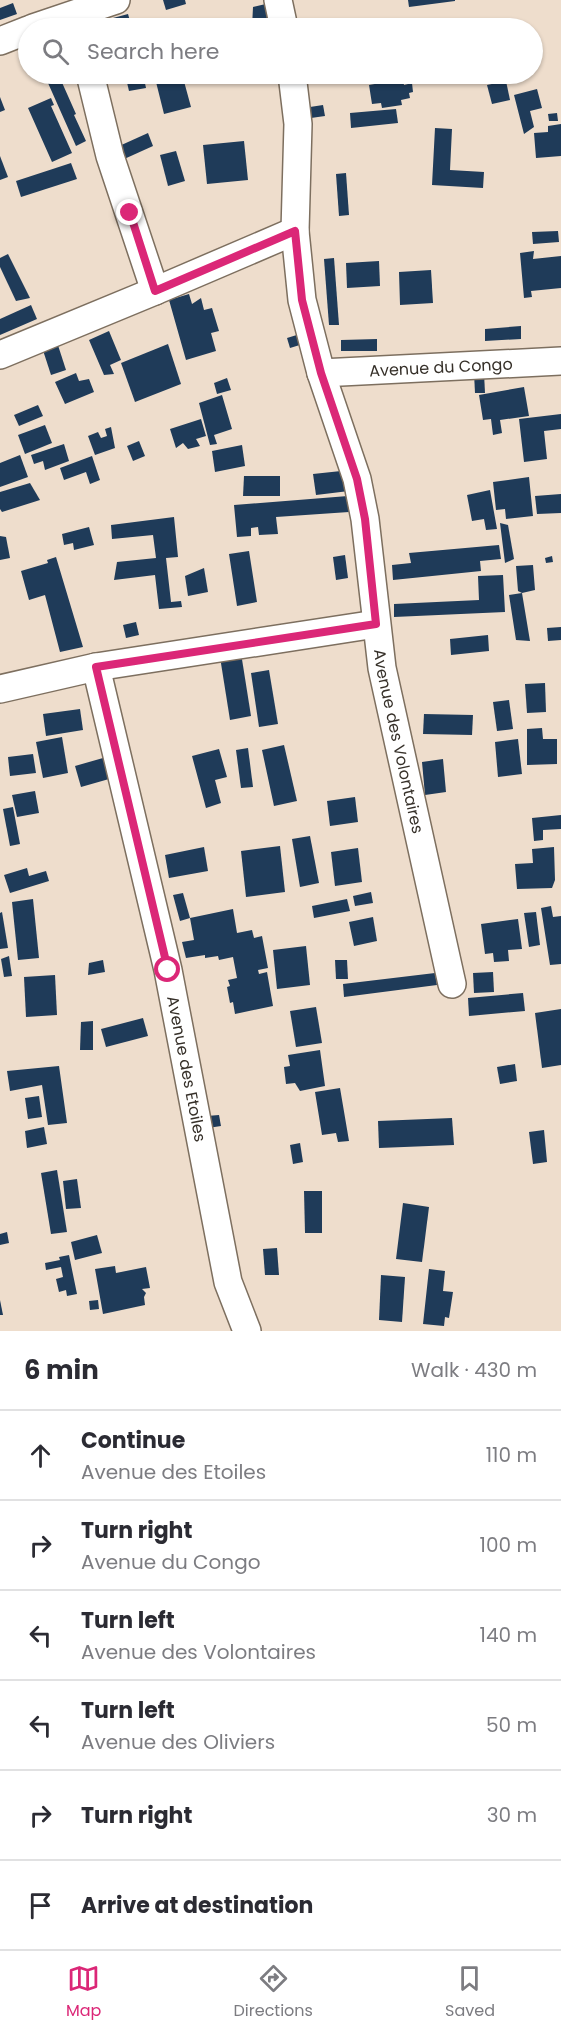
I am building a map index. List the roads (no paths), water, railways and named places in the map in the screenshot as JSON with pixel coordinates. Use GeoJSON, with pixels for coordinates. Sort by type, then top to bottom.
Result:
{"type":"FeatureCollection","features":[{"type":"Feature","properties":{"kind":"street"},"geometry":{"type":"LineString","coordinates":[[81,18],[114,0]]}},
{"type":"Feature","properties":{"kind":"street"},"geometry":{"type":"LineString","coordinates":[[278,0],[282,18]]}},
{"type":"Feature","properties":{"kind":"street"},"geometry":{"type":"LineString","coordinates":[[0,40],[18,34]]}},
{"type":"Feature","properties":{"kind":"street"},"geometry":{"type":"LineString","coordinates":[[92,84],[110,156],[155,291]]}},
{"type":"Feature","properties":{"kind":"street","name":"Avenue des Volontaires"},"geometry":{"type":"LineString","coordinates":[[293,84],[298,124],[295,231],[302,300],[321,373],[357,479],[365,519],[376,624],[387,690],[452,984]]}},
{"type":"Feature","properties":{"kind":"street"},"geometry":{"type":"LineString","coordinates":[[0,355],[295,231]]}},
{"type":"Feature","properties":{"kind":"street","name":"Avenue du Congo"},"geometry":{"type":"LineString","coordinates":[[321,373],[561,361]]}},
{"type":"Feature","properties":{"kind":"street"},"geometry":{"type":"LineString","coordinates":[[0,689],[96,667],[376,624]]}},
{"type":"Feature","properties":{"kind":"street","name":"Avenue des Etoiles"},"geometry":{"type":"LineString","coordinates":[[96,667],[168,970],[228,1282],[247,1331]]}}]}
